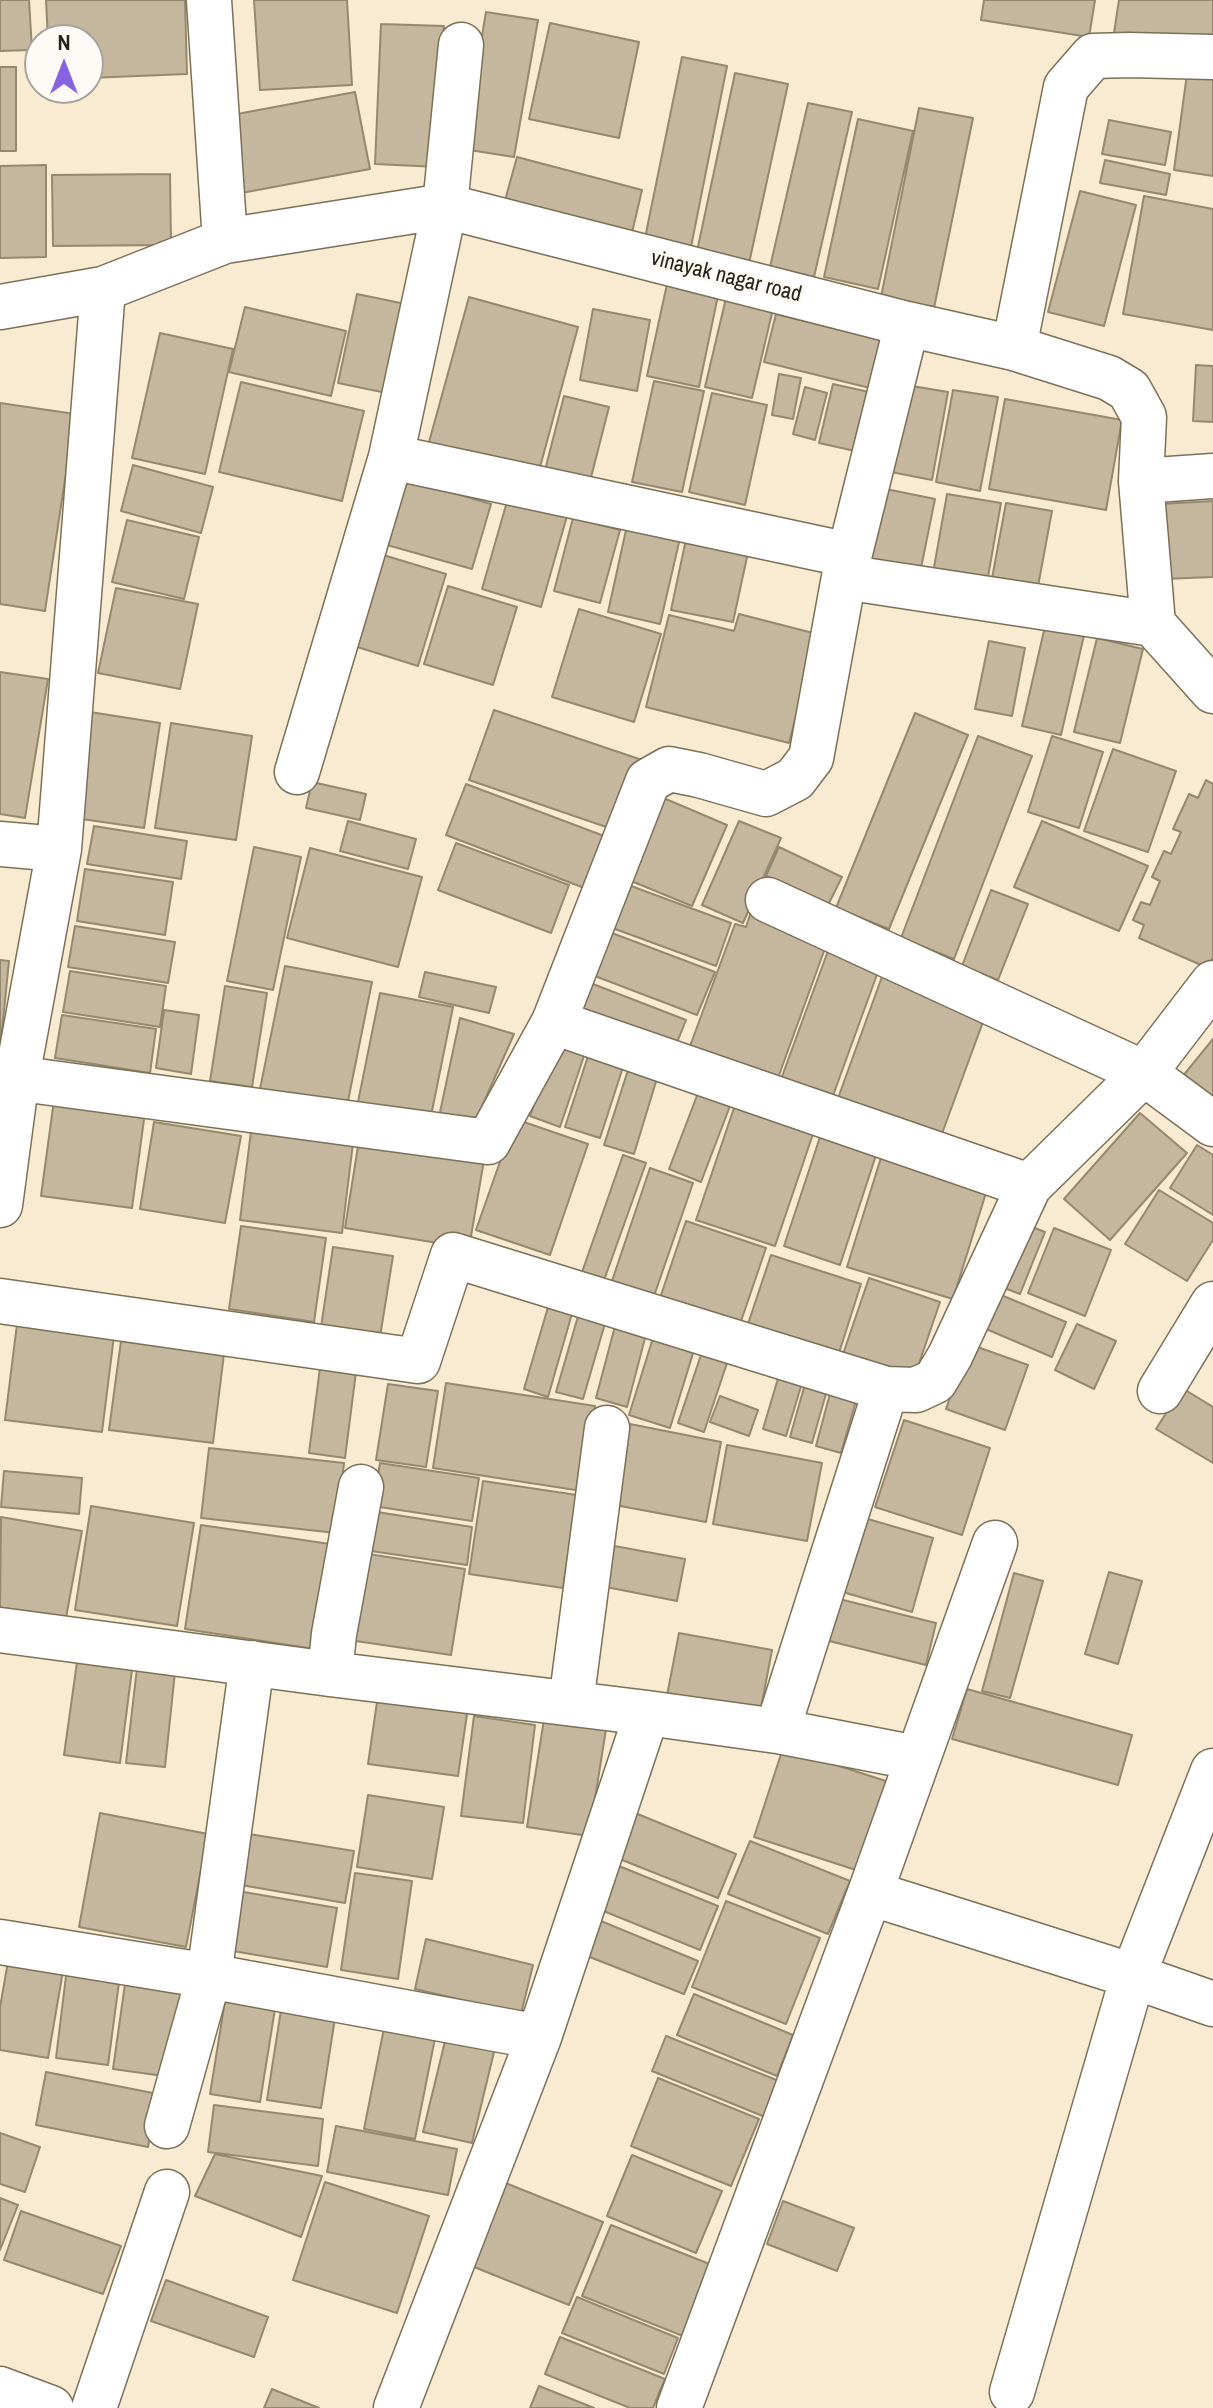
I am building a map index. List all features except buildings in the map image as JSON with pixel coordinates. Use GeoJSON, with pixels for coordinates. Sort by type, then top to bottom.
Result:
{"type":"FeatureCollection","features":[{"type":"Feature","properties":{"kind":"street"},"geometry":{"type":"LineString","coordinates":[[209,0],[225,241]]}},
{"type":"Feature","properties":{"kind":"street"},"geometry":{"type":"LineString","coordinates":[[297,772],[391,457],[445,206],[461,45]]}},
{"type":"Feature","properties":{"kind":"street"},"geometry":{"type":"LineString","coordinates":[[1014,348],[1066,87],[1093,56],[1213,57]]}},
{"type":"Feature","properties":{"kind":"street","name":"vinayak nagar road"},"geometry":{"type":"LineString","coordinates":[[0,307],[103,289],[225,241],[445,206],[907,324],[1014,348],[1109,378],[1129,390],[1144,417],[1141,481],[1153,624]]}},
{"type":"Feature","properties":{"kind":"street"},"geometry":{"type":"LineString","coordinates":[[0,1205],[9,1076],[59,849],[103,289]]}},
{"type":"Feature","properties":{"kind":"street"},"geometry":{"type":"LineString","coordinates":[[9,1076],[488,1142],[554,1022],[648,781],[669,769],[766,794],[795,779],[811,758],[847,566],[907,324]]}},
{"type":"Feature","properties":{"kind":"street"},"geometry":{"type":"LineString","coordinates":[[391,457],[847,566],[1153,624],[1213,691]]}},
{"type":"Feature","properties":{"kind":"street"},"geometry":{"type":"LineString","coordinates":[[1141,481],[1213,476]]}},
{"type":"Feature","properties":{"kind":"street"},"geometry":{"type":"LineString","coordinates":[[0,844],[59,849]]}},
{"type":"Feature","properties":{"kind":"street"},"geometry":{"type":"LineString","coordinates":[[768,900],[1144,1073],[1213,1124]]}},
{"type":"Feature","properties":{"kind":"street"},"geometry":{"type":"LineString","coordinates":[[0,1301],[418,1361],[453,1255],[886,1389],[916,1390],[935,1381],[950,1356],[1029,1186],[1144,1073],[1213,983]]}},
{"type":"Feature","properties":{"kind":"street"},"geometry":{"type":"LineString","coordinates":[[554,1022],[1029,1186]]}},
{"type":"Feature","properties":{"kind":"street"},"geometry":{"type":"LineString","coordinates":[[1160,1391],[1213,1304]]}},
{"type":"Feature","properties":{"kind":"street"},"geometry":{"type":"LineString","coordinates":[[777,1731],[886,1389]]}},
{"type":"Feature","properties":{"kind":"street"},"geometry":{"type":"LineString","coordinates":[[571,1703],[607,1428]]}},
{"type":"Feature","properties":{"kind":"street"},"geometry":{"type":"LineString","coordinates":[[330,1674],[334,1634],[361,1487]]}},
{"type":"Feature","properties":{"kind":"street"},"geometry":{"type":"LineString","coordinates":[[679,2408],[870,1893],[995,1543]]}},
{"type":"Feature","properties":{"kind":"street"},"geometry":{"type":"LineString","coordinates":[[0,1630],[777,1731],[917,1758]]}},
{"type":"Feature","properties":{"kind":"street"},"geometry":{"type":"LineString","coordinates":[[167,2126],[209,1976],[252,1663]]}},
{"type":"Feature","properties":{"kind":"street"},"geometry":{"type":"LineString","coordinates":[[396,2408],[539,2037],[647,1713]]}},
{"type":"Feature","properties":{"kind":"street"},"geometry":{"type":"LineString","coordinates":[[1012,2392],[1133,1976],[1213,1771]]}},
{"type":"Feature","properties":{"kind":"street"},"geometry":{"type":"LineString","coordinates":[[870,1893],[1213,2004]]}},
{"type":"Feature","properties":{"kind":"street"},"geometry":{"type":"LineString","coordinates":[[0,1942],[209,1976],[539,2037]]}},
{"type":"Feature","properties":{"kind":"street"},"geometry":{"type":"LineString","coordinates":[[94,2408],[167,2192]]}},
{"type":"Feature","properties":{"kind":"street"},"geometry":{"type":"LineString","coordinates":[[0,2389],[51,2408]]}}]}
